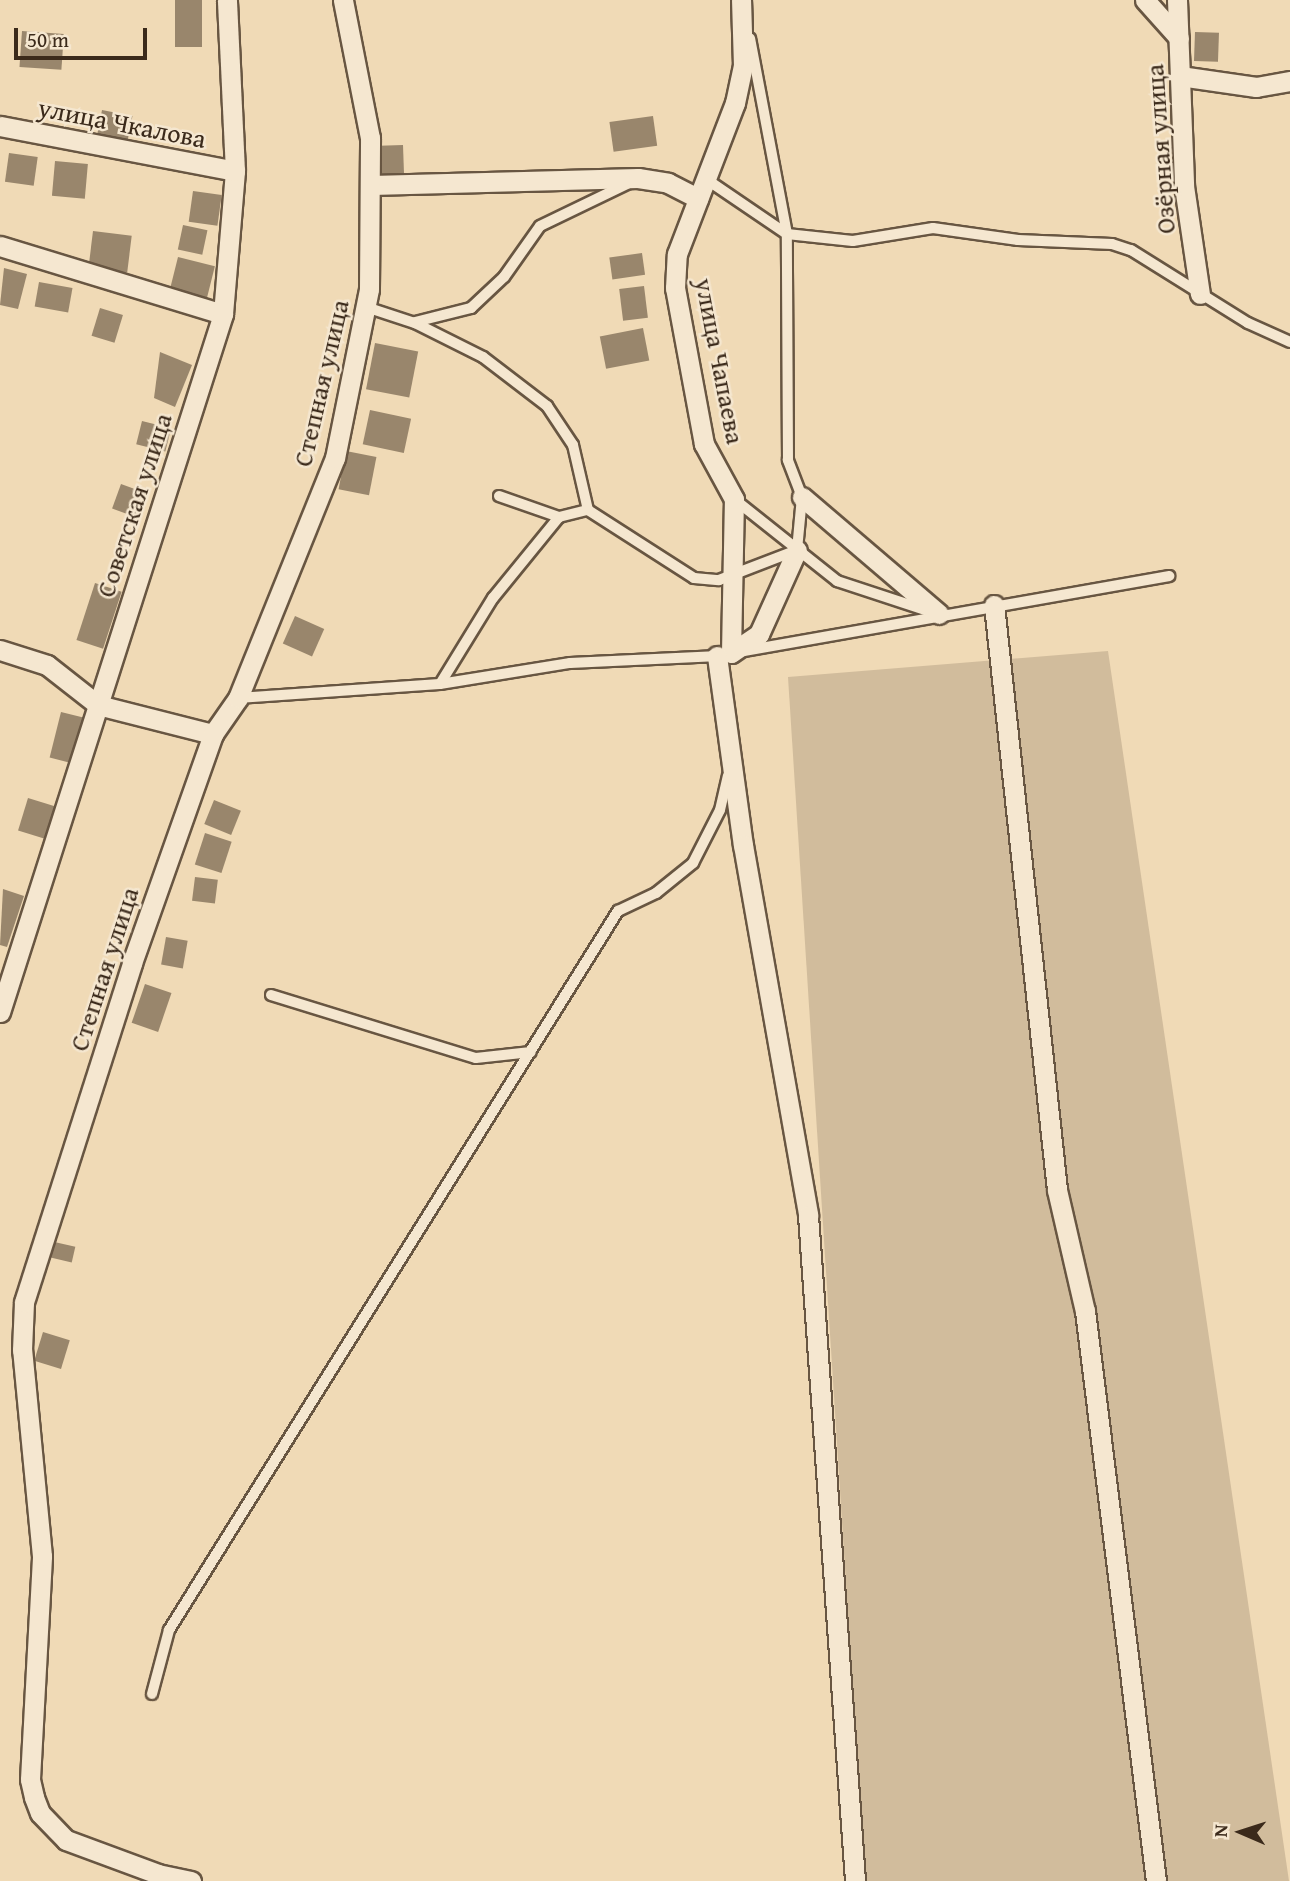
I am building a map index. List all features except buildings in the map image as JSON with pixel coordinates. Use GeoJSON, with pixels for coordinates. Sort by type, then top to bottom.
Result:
{"type":"FeatureCollection","features":[{"type":"Feature","properties":{"kind":"street","name":"Советская улица"},"geometry":{"type":"LineString","coordinates":[[0,1012],[223,314],[235,171],[227,0]]}},
{"type":"Feature","properties":{"kind":"street","name":"Степная улица"},"geometry":{"type":"LineString","coordinates":[[191,1881],[159,1874],[66,1840],[46,1821],[34,1797],[30,1779],[42,1556],[22,1334],[33,1276],[132,963],[213,734],[239,698],[335,458],[366,307],[371,185],[370,138],[343,0]]}},
{"type":"Feature","properties":{"kind":"street"},"geometry":{"type":"LineString","coordinates":[[1144,0],[1179,38]]}},
{"type":"Feature","properties":{"kind":"street","name":"Озёрная улица"},"geometry":{"type":"LineString","coordinates":[[1177,0],[1184,186],[1199,294]]}},
{"type":"Feature","properties":{"kind":"street","name":"улица Чапаева"},"geometry":{"type":"LineString","coordinates":[[734,499],[704,444],[674,288],[677,254],[735,103],[743,66],[742,3]]}},
{"type":"Feature","properties":{"kind":"street"},"geometry":{"type":"LineString","coordinates":[[1180,76],[1256,87],[1290,81]]}},
{"type":"Feature","properties":{"kind":"street","name":"улица Чкалова"},"geometry":{"type":"LineString","coordinates":[[0,126],[235,171]]}},
{"type":"Feature","properties":{"kind":"street"},"geometry":{"type":"LineString","coordinates":[[371,185],[638,178],[668,183],[698,198]]}},
{"type":"Feature","properties":{"kind":"street"},"geometry":{"type":"LineString","coordinates":[[0,246],[223,314]]}},
{"type":"Feature","properties":{"kind":"street"},"geometry":{"type":"LineString","coordinates":[[802,497],[939,614]]}},
{"type":"Feature","properties":{"kind":"street"},"geometry":{"type":"LineString","coordinates":[[734,499],[724,655],[731,760],[807,1215],[855,1881]]}},
{"type":"Feature","properties":{"kind":"street"},"geometry":{"type":"LineString","coordinates":[[724,655],[759,634],[797,551]]}},
{"type":"Feature","properties":{"kind":"street"},"geometry":{"type":"LineString","coordinates":[[994,605],[1057,1190],[1085,1311],[1156,1881]]}},
{"type":"Feature","properties":{"kind":"street"},"geometry":{"type":"LineString","coordinates":[[0,650],[47,665],[98,705],[213,734]]}},
{"type":"Feature","properties":{"kind":"lane"},"geometry":{"type":"LineString","coordinates":[[742,3],[787,234],[788,460],[802,497],[797,551]]}},
{"type":"Feature","properties":{"kind":"lane"},"geometry":{"type":"LineString","coordinates":[[415,323],[471,308],[504,277],[540,226],[638,178]]}},
{"type":"Feature","properties":{"kind":"lane"},"geometry":{"type":"LineString","coordinates":[[706,180],[787,234],[853,241],[933,228],[1017,240],[1112,244],[1131,250],[1199,294],[1290,342]]}},
{"type":"Feature","properties":{"kind":"lane"},"geometry":{"type":"LineString","coordinates":[[366,307],[415,323],[483,357],[547,406],[573,445],[589,510],[694,578],[730,577],[797,551]]}},
{"type":"Feature","properties":{"kind":"lane"},"geometry":{"type":"LineString","coordinates":[[499,496],[559,517],[589,510]]}},
{"type":"Feature","properties":{"kind":"lane"},"geometry":{"type":"LineString","coordinates":[[734,499],[837,581],[939,614]]}},
{"type":"Feature","properties":{"kind":"lane"},"geometry":{"type":"LineString","coordinates":[[440,684],[493,598],[559,517]]}},
{"type":"Feature","properties":{"kind":"lane"},"geometry":{"type":"LineString","coordinates":[[239,698],[440,684],[570,663],[724,655],[939,614],[1169,576]]}},
{"type":"Feature","properties":{"kind":"lane"},"geometry":{"type":"LineString","coordinates":[[152,1694],[169,1630],[618,911],[656,892],[693,863],[720,810],[731,760]]}},
{"type":"Feature","properties":{"kind":"lane"},"geometry":{"type":"LineString","coordinates":[[271,995],[476,1058],[531,1052]]}},
{"type":"Feature","properties":{"kind":"shaded area"},"geometry":{"type":"Polygon","coordinates":[[[1108,651],[1289,1881],[865,1881],[788,677],[1108,651]]]}}]}
